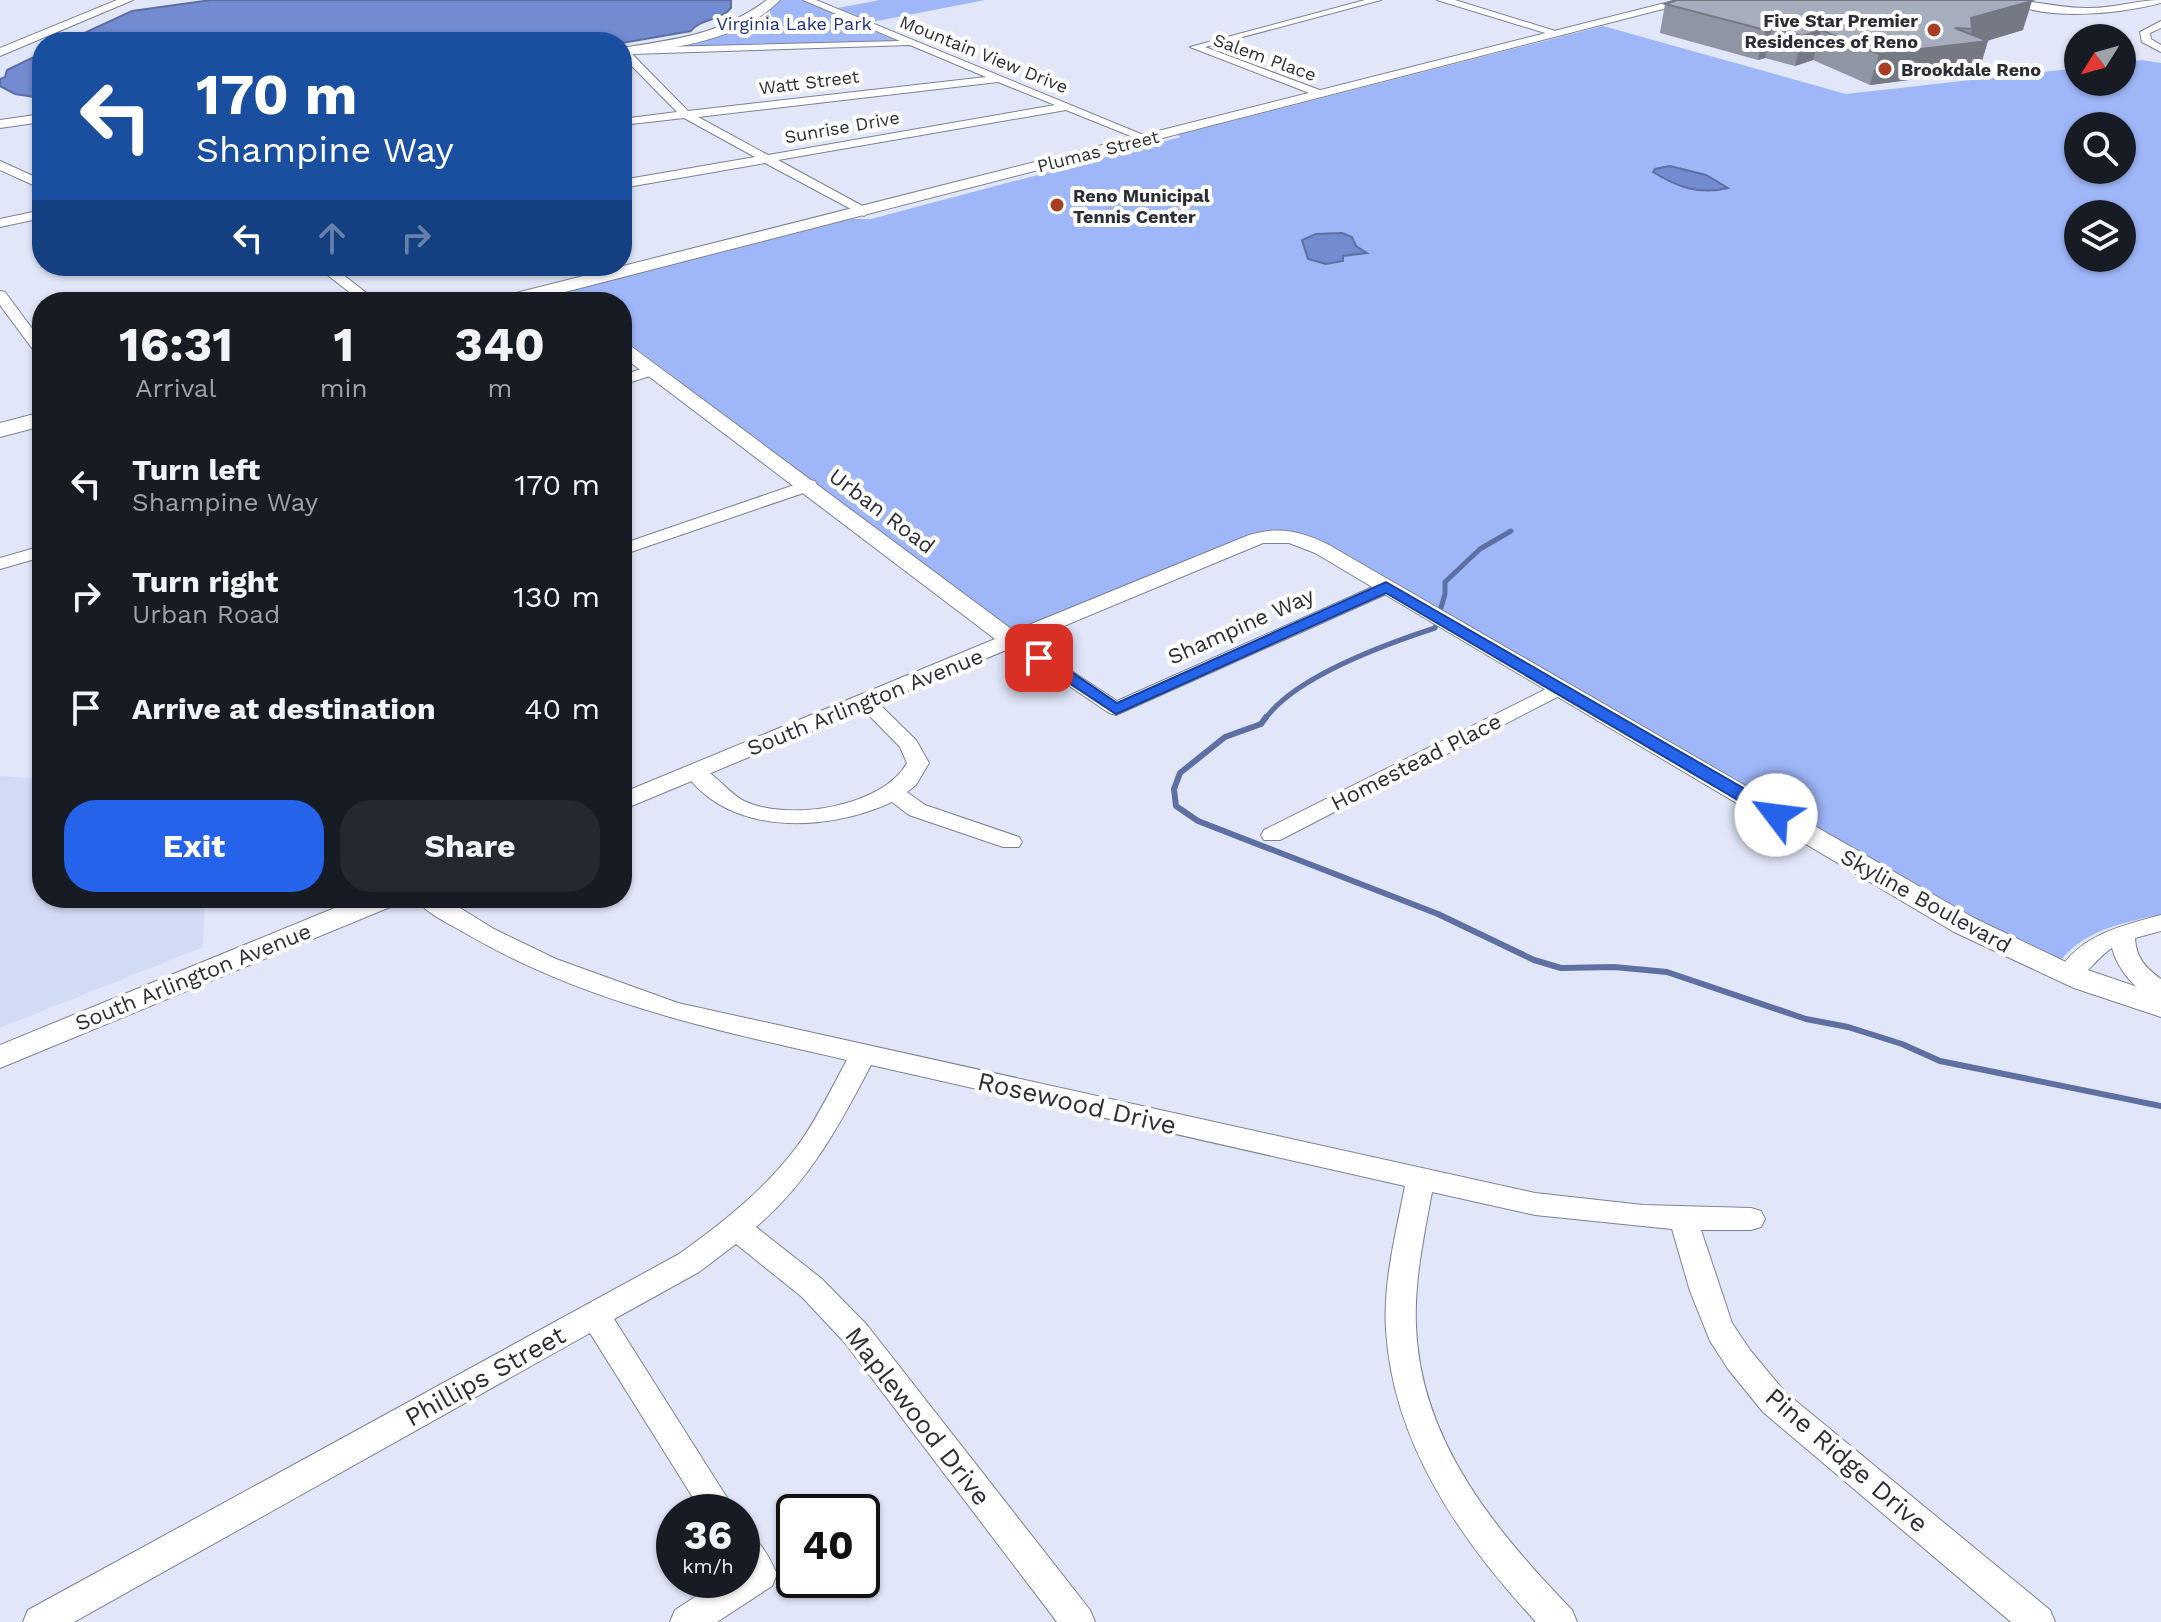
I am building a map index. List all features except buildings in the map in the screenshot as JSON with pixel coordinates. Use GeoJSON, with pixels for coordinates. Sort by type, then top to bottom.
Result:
{"type":"FeatureCollection","features":[{"type":"Feature","properties":{"kind":"main road","name":"Plumas Street"},"geometry":{"type":"LineString","coordinates":[[632,275],[864,212],[1692,0]]}},
{"type":"Feature","properties":{"kind":"main road","name":"Plumas Street"},"geometry":{"type":"LineString","coordinates":[[571,292],[629,276]]}},
{"type":"Feature","properties":{"kind":"main road"},"geometry":{"type":"LineString","coordinates":[[0,430],[32,422]]}},
{"type":"Feature","properties":{"kind":"street"},"geometry":{"type":"LineString","coordinates":[[49,32],[127,0]]}},
{"type":"Feature","properties":{"kind":"street"},"geometry":{"type":"LineString","coordinates":[[632,50],[712,36],[743,23],[774,0]]}},
{"type":"Feature","properties":{"kind":"street","name":"Mountain View Drive"},"geometry":{"type":"LineString","coordinates":[[808,0],[1147,139]]}},
{"type":"Feature","properties":{"kind":"street","name":"Salem Place"},"geometry":{"type":"LineString","coordinates":[[1321,94],[1199,50],[1196,46],[1376,0]]}},
{"type":"Feature","properties":{"kind":"street"},"geometry":{"type":"LineString","coordinates":[[1443,0],[1559,34]]}},
{"type":"Feature","properties":{"kind":"street"},"geometry":{"type":"LineString","coordinates":[[2010,0],[2056,10],[2095,13],[2132,3],[2161,0]]}},
{"type":"Feature","properties":{"kind":"street"},"geometry":{"type":"LineString","coordinates":[[2100,0],[2132,3],[2161,14]]}},
{"type":"Feature","properties":{"kind":"street"},"geometry":{"type":"LineString","coordinates":[[2161,24],[2145,32],[2146,40],[2161,49]]}},
{"type":"Feature","properties":{"kind":"street"},"geometry":{"type":"LineString","coordinates":[[0,52],[32,39]]}},
{"type":"Feature","properties":{"kind":"street"},"geometry":{"type":"LineString","coordinates":[[632,52],[916,44]]}},
{"type":"Feature","properties":{"kind":"street"},"geometry":{"type":"LineString","coordinates":[[632,61],[685,114],[864,212]]}},
{"type":"Feature","properties":{"kind":"street","name":"Watt Street"},"geometry":{"type":"LineString","coordinates":[[632,121],[1001,78]]}},
{"type":"Feature","properties":{"kind":"street","name":"Sunrise Drive"},"geometry":{"type":"LineString","coordinates":[[632,182],[1069,106]]}},
{"type":"Feature","properties":{"kind":"street"},"geometry":{"type":"LineString","coordinates":[[0,124],[32,119]]}},
{"type":"Feature","properties":{"kind":"street"},"geometry":{"type":"LineString","coordinates":[[0,165],[32,180]]}},
{"type":"Feature","properties":{"kind":"street"},"geometry":{"type":"LineString","coordinates":[[0,223],[32,216]]}},
{"type":"Feature","properties":{"kind":"street"},"geometry":{"type":"LineString","coordinates":[[336,276],[358,292]]}},
{"type":"Feature","properties":{"kind":"street"},"geometry":{"type":"LineString","coordinates":[[0,295],[32,338]]}},
{"type":"Feature","properties":{"kind":"street","name":"Urban Road"},"geometry":{"type":"LineString","coordinates":[[632,355],[1013,641],[1116,709]]}},
{"type":"Feature","properties":{"kind":"street"},"geometry":{"type":"LineString","coordinates":[[632,377],[654,370]]}},
{"type":"Feature","properties":{"kind":"street"},"geometry":{"type":"LineString","coordinates":[[632,547],[809,485]]}},
{"type":"Feature","properties":{"kind":"street","name":"South Arlington Avenue"},"geometry":{"type":"LineString","coordinates":[[632,798],[1256,539],[1273,534],[1286,535]]}},
{"type":"Feature","properties":{"kind":"street","name":"Skyline Boulevard"},"geometry":{"type":"LineString","coordinates":[[1286,535],[1310,543],[1956,920],[2068,975],[2161,1006]]}},
{"type":"Feature","properties":{"kind":"street"},"geometry":{"type":"LineString","coordinates":[[0,564],[32,554]]}},
{"type":"Feature","properties":{"kind":"street","name":"Shampine Way"},"geometry":{"type":"LineString","coordinates":[[1116,709],[1386,587]]}},
{"type":"Feature","properties":{"kind":"street","name":"Homestead Place"},"geometry":{"type":"LineString","coordinates":[[1272,835],[1560,688]]}},
{"type":"Feature","properties":{"kind":"street"},"geometry":{"type":"LineString","coordinates":[[695,772],[713,793],[727,801],[751,811],[767,813],[840,813],[894,793],[915,773],[916,753],[866,702]]}},
{"type":"Feature","properties":{"kind":"street"},"geometry":{"type":"LineString","coordinates":[[894,793],[917,810],[1011,842]]}},
{"type":"Feature","properties":{"kind":"street","name":"South Arlington Avenue"},"geometry":{"type":"LineString","coordinates":[[0,1057],[361,908]]}},
{"type":"Feature","properties":{"kind":"street","name":"Rosewood Drive"},"geometry":{"type":"LineString","coordinates":[[443,908],[510,949],[614,993],[676,1012],[1535,1204],[1607,1215],[1684,1220],[1751,1219]]}},
{"type":"Feature","properties":{"kind":"street"},"geometry":{"type":"LineString","coordinates":[[2068,975],[2082,955],[2100,942],[2124,932],[2161,923]]}},
{"type":"Feature","properties":{"kind":"street"},"geometry":{"type":"LineString","coordinates":[[2124,932],[2121,946],[2128,961],[2161,992]]}},
{"type":"Feature","properties":{"kind":"street","name":"Phillips Street"},"geometry":{"type":"LineString","coordinates":[[40,1622],[689,1263],[737,1228],[777,1191],[806,1156],[863,1055]]}},
{"type":"Feature","properties":{"kind":"street"},"geometry":{"type":"LineString","coordinates":[[1420,1180],[1402,1283],[1401,1331],[1406,1371],[1421,1423],[1441,1470],[1471,1521],[1510,1571],[1560,1622]]}},
{"type":"Feature","properties":{"kind":"street","name":"Pine Ridge Drive"},"geometry":{"type":"LineString","coordinates":[[1684,1220],[1707,1299],[1722,1335],[1744,1368],[1774,1402],[2038,1622]]}},
{"type":"Feature","properties":{"kind":"street","name":"Maplewood Drive"},"geometry":{"type":"LineString","coordinates":[[737,1228],[812,1288],[856,1334],[1078,1622]]}},
{"type":"Feature","properties":{"kind":"street"},"geometry":{"type":"LineString","coordinates":[[595,1315],[709,1494]]}},
{"type":"Feature","properties":{"kind":"street"},"geometry":{"type":"LineString","coordinates":[[687,1622],[712,1598]]}},
{"type":"Feature","properties":{"kind":"shaded area","name":"Virginia Lake Park"},"geometry":{"type":"Polygon","coordinates":[[[211,0],[731,0],[731,8],[727,12],[691,31],[632,41],[632,32],[87,32],[132,11],[211,0]]]}},
{"type":"Feature","properties":{"kind":"shaded area"},"geometry":{"type":"Polygon","coordinates":[[[32,58],[32,97],[15,94],[0,86],[0,79],[5,77],[7,70],[32,58]]]}},
{"type":"Feature","properties":{"kind":"shaded area"},"geometry":{"type":"Polygon","coordinates":[[[1670,166],[1706,175],[1728,188],[1707,191],[1689,188],[1653,172],[1670,166]]]}},
{"type":"Feature","properties":{"kind":"shaded area"},"geometry":{"type":"Polygon","coordinates":[[[1342,233],[1352,237],[1356,246],[1367,253],[1343,256],[1343,261],[1326,264],[1308,259],[1302,240],[1316,234],[1342,233]]]}},
{"type":"Feature","properties":{"kind":"shaded area"},"geometry":{"type":"Polygon","coordinates":[[[0,776],[32,778],[32,908],[205,908],[203,947],[0,1028],[0,776]]]}},
{"type":"Feature","properties":{"kind":"green space","name":"Virginia Lake Park"},"geometry":{"type":"Polygon","coordinates":[[[780,0],[801,0],[899,42],[654,49],[729,34],[770,13],[770,8],[780,0]]]}},
{"type":"Feature","properties":{"kind":"green space"},"geometry":{"type":"Polygon","coordinates":[[[880,0],[985,0],[872,22],[838,8],[880,0]]]}},
{"type":"Feature","properties":{"kind":"green space"},"geometry":{"type":"Polygon","coordinates":[[[1603,26],[1846,94],[2064,70],[2064,96],[2136,96],[2136,61],[2161,63],[2161,914],[2094,934],[2071,949],[2061,960],[2001,934],[1282,531],[1257,532],[1014,632],[632,346],[632,292],[566,292],[851,219],[871,219],[1181,137],[1177,135],[1603,26]]]}},
{"type":"Feature","properties":{"kind":"waterway"},"geometry":{"type":"LineString","coordinates":[[1265,719],[1297,689],[1319,676],[1392,643],[1435,628],[1445,594],[1445,582],[1480,549],[1511,531]]}},
{"type":"Feature","properties":{"kind":"waterway"},"geometry":{"type":"LineString","coordinates":[[1266,717],[1261,724],[1225,737],[1180,773],[1174,789],[1176,806],[1198,821],[1438,914],[1534,960],[1561,968],[1614,967],[1667,972],[1806,1019],[1848,1027],[1902,1044],[1940,1061],[2161,1106]]}},
{"type":"Feature","properties":{"kind":"place","name":"Five Star Premier Residences of Reno"},"geometry":{"type":"Point","coordinates":[1934,30]}},
{"type":"Feature","properties":{"kind":"place","name":"Brookdale Reno"},"geometry":{"type":"Point","coordinates":[1885,69]}},
{"type":"Feature","properties":{"kind":"place","name":"Reno Municipal Tennis Center"},"geometry":{"type":"Point","coordinates":[1057,205]}},
{"type":"Feature","properties":{"kind":"route"},"geometry":{"type":"LineString","coordinates":[[1039,658],[1116,709],[1386,587],[1776,815]]}}]}
